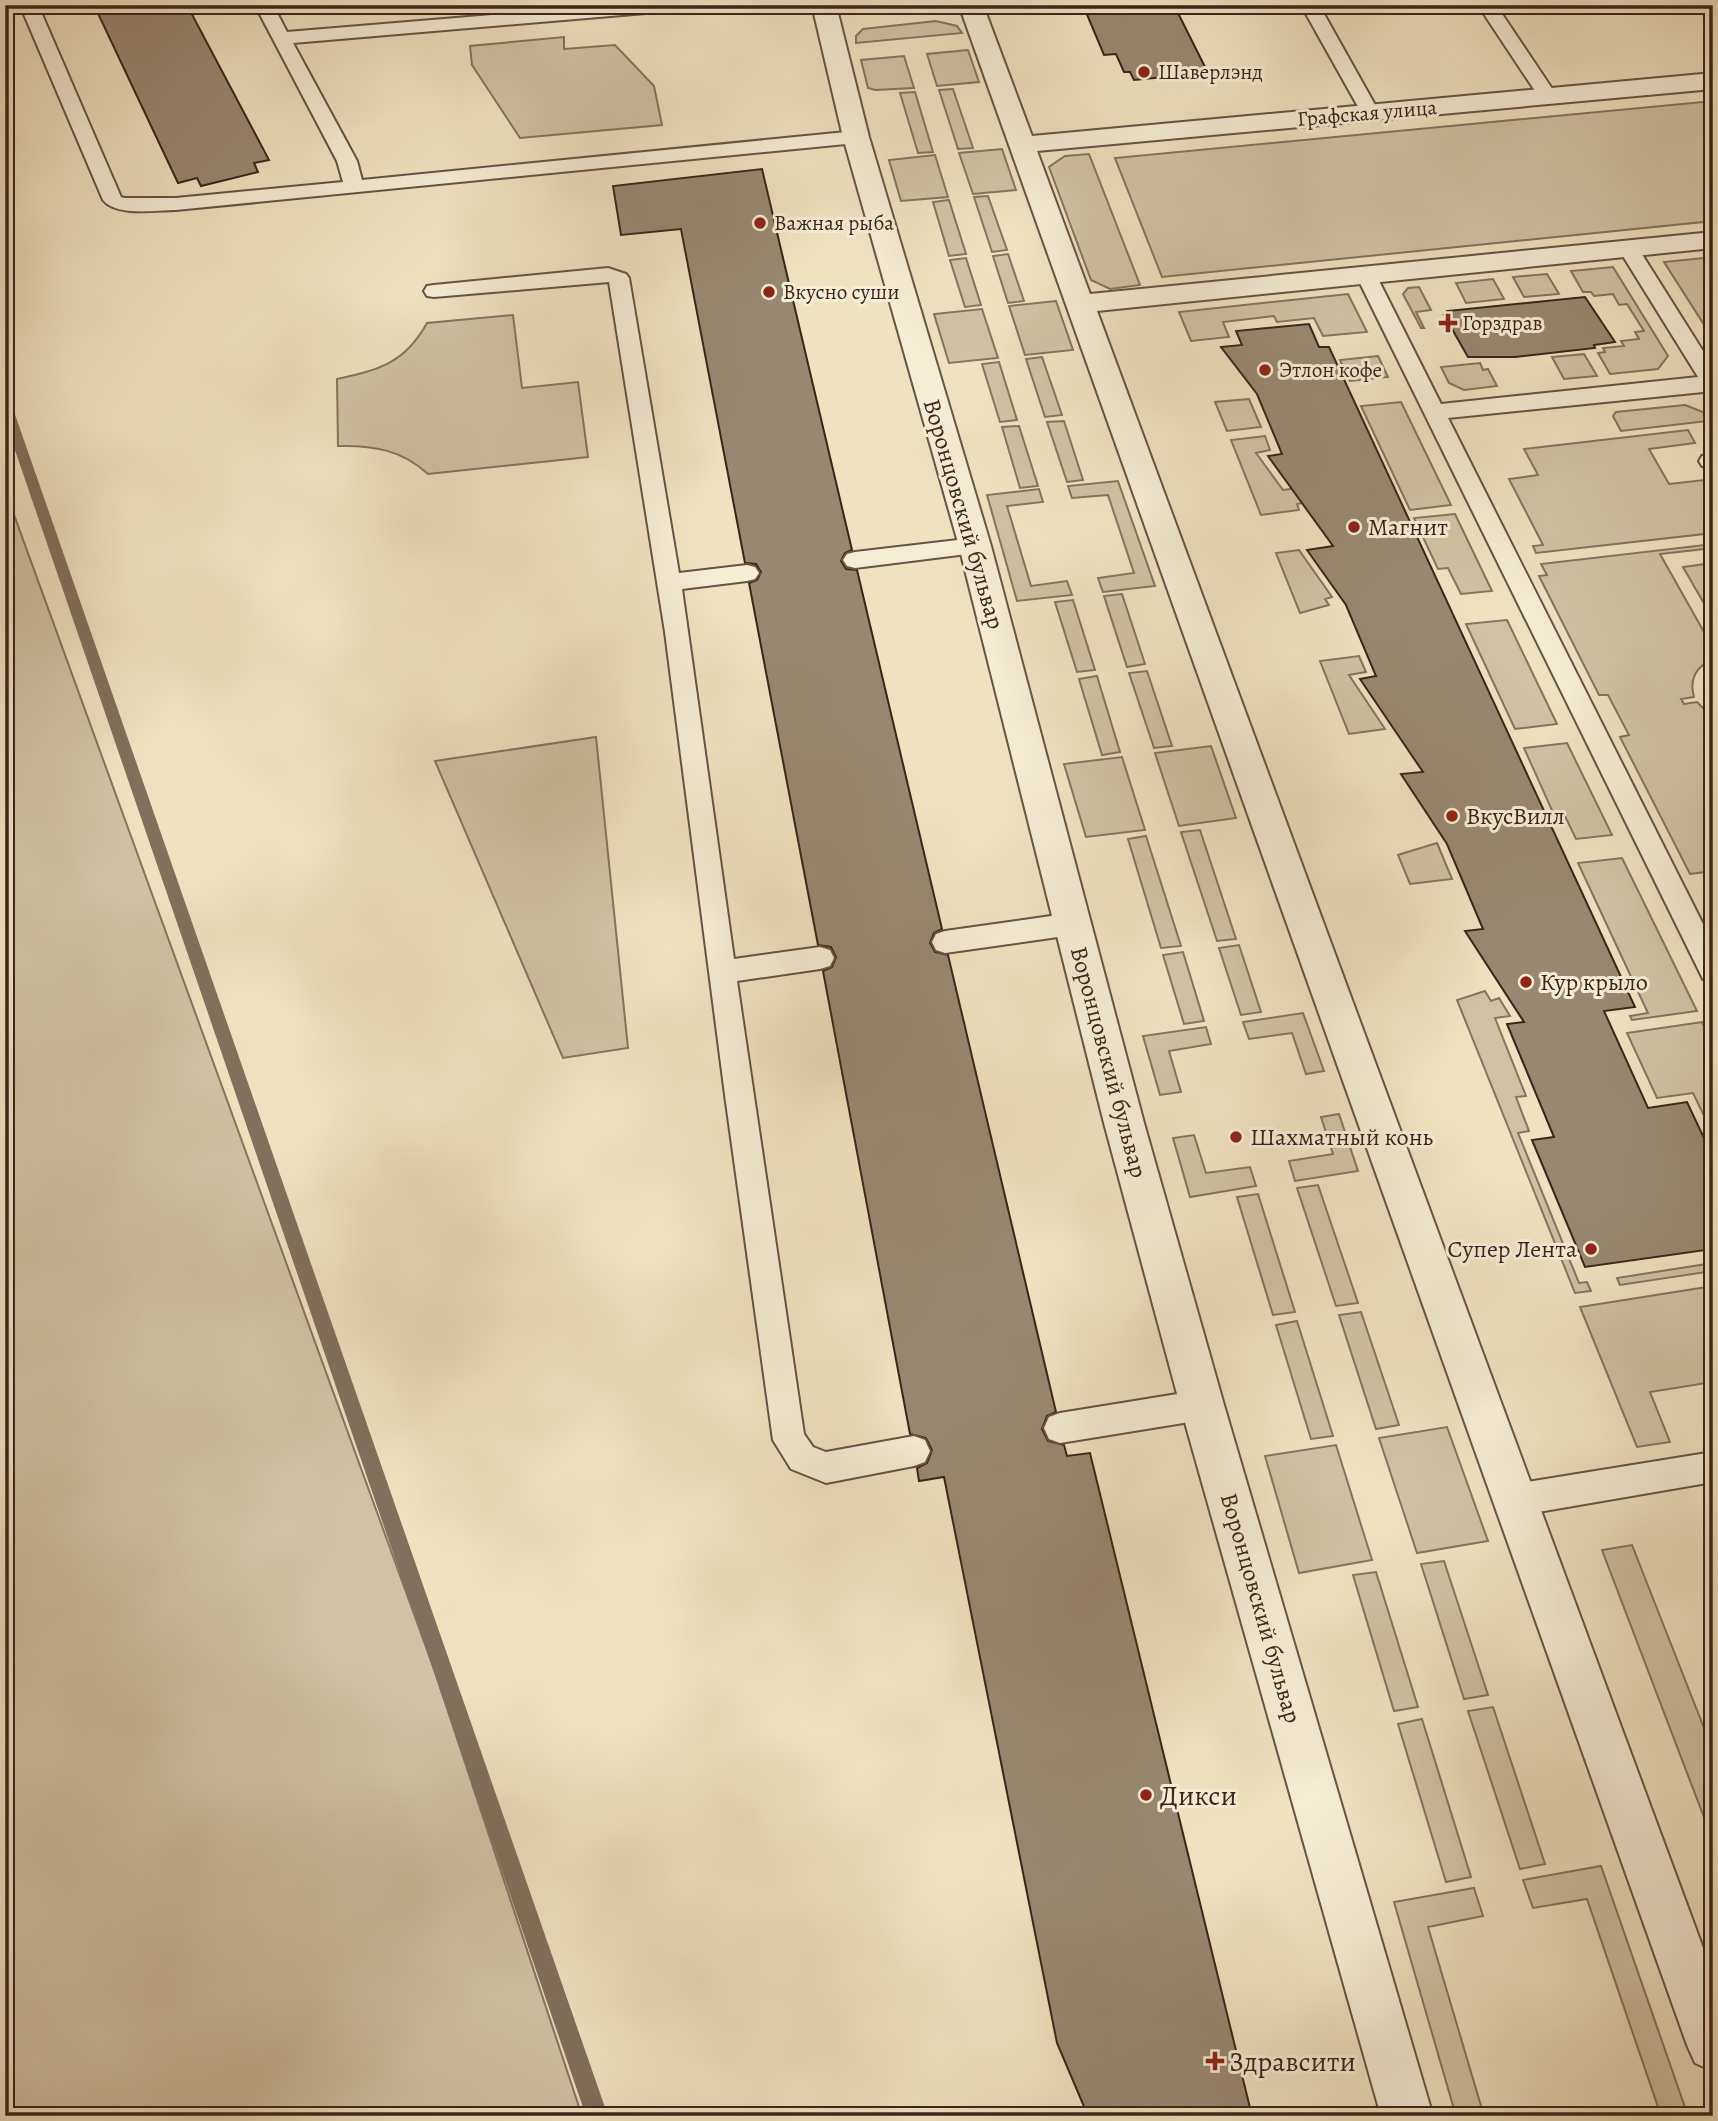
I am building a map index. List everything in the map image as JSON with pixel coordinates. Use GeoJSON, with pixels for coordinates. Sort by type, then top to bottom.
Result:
{"type":"FeatureCollection","features":[{"type":"Feature","properties":{"kind":"street"},"geometry":{"type":"LineString","coordinates":[[971,5],[1713,2045]]}},
{"type":"Feature","properties":{"kind":"street","name":"Воронцовский бульвар"},"geometry":{"type":"LineString","coordinates":[[833,6],[856,137],[975,546],[1072,924],[1202,1405],[1407,2116]]}},
{"type":"Feature","properties":{"kind":"street","name":"Графская улица"},"geometry":{"type":"LineString","coordinates":[[1022,145],[1713,81]]}},
{"type":"Feature","properties":{"kind":"street"},"geometry":{"type":"LineString","coordinates":[[1079,304],[1713,240]]}},
{"type":"Feature","properties":{"kind":"lane"},"geometry":{"type":"LineString","coordinates":[[29,5],[113,200],[121,204],[176,204],[856,137]]}},
{"type":"Feature","properties":{"kind":"lane"},"geometry":{"type":"LineString","coordinates":[[264,5],[346,161],[354,186]]}},
{"type":"Feature","properties":{"kind":"lane"},"geometry":{"type":"LineString","coordinates":[[282,37],[681,5]]}},
{"type":"Feature","properties":{"kind":"lane"},"geometry":{"type":"LineString","coordinates":[[1310,5],[1370,112]]}},
{"type":"Feature","properties":{"kind":"lane"},"geometry":{"type":"LineString","coordinates":[[1487,5],[1548,96]]}},
{"type":"Feature","properties":{"kind":"lane"},"geometry":{"type":"LineString","coordinates":[[1435,412],[1712,383],[1628,248]]}},
{"type":"Feature","properties":{"kind":"lane"},"geometry":{"type":"LineString","coordinates":[[434,291],[608,274],[619,278],[669,582],[789,1440],[802,1458],[826,1468],[914,1451]]}},
{"type":"Feature","properties":{"kind":"lane"},"geometry":{"type":"LineString","coordinates":[[1366,275],[1713,971]]}},
{"type":"Feature","properties":{"kind":"lane"},"geometry":{"type":"LineString","coordinates":[[855,560],[975,546]]}},
{"type":"Feature","properties":{"kind":"lane"},"geometry":{"type":"LineString","coordinates":[[669,582],[747,573]]}},
{"type":"Feature","properties":{"kind":"lane"},"geometry":{"type":"LineString","coordinates":[[945,942],[1072,924]]}},
{"type":"Feature","properties":{"kind":"lane"},"geometry":{"type":"LineString","coordinates":[[722,972],[820,958]]}},
{"type":"Feature","properties":{"kind":"lane"},"geometry":{"type":"LineString","coordinates":[[1060,1428],[1202,1405]]}},
{"type":"Feature","properties":{"kind":"lane"},"geometry":{"type":"LineString","coordinates":[[1515,1500],[1713,1467]]}},
{"type":"Feature","properties":{"kind":"shaded area"},"geometry":{"type":"Polygon","coordinates":[[[936,21],[957,26],[962,33],[856,43],[856,36],[863,29],[936,21]]]}},
{"type":"Feature","properties":{"kind":"shaded area"},"geometry":{"type":"Polygon","coordinates":[[[564,37],[564,49],[615,45],[654,86],[662,125],[520,138],[472,65],[470,46],[564,37]]]}},
{"type":"Feature","properties":{"kind":"shaded area"},"geometry":{"type":"Polygon","coordinates":[[[968,50],[979,82],[937,86],[927,54],[968,50]]]}},
{"type":"Feature","properties":{"kind":"shaded area"},"geometry":{"type":"Polygon","coordinates":[[[904,56],[914,88],[868,88],[861,60],[904,56]]]}},
{"type":"Feature","properties":{"kind":"shaded area"},"geometry":{"type":"Polygon","coordinates":[[[953,89],[973,148],[958,149],[939,90],[953,89]]]}},
{"type":"Feature","properties":{"kind":"shaded area"},"geometry":{"type":"Polygon","coordinates":[[[915,92],[933,152],[918,153],[900,93],[915,92]]]}},
{"type":"Feature","properties":{"kind":"shaded area"},"geometry":{"type":"Polygon","coordinates":[[[1713,101],[1713,221],[1162,277],[1115,158],[1713,101]]]}},
{"type":"Feature","properties":{"kind":"shaded area"},"geometry":{"type":"Polygon","coordinates":[[[1002,149],[1016,190],[973,194],[959,153],[1002,149]]]}},
{"type":"Feature","properties":{"kind":"shaded area"},"geometry":{"type":"Polygon","coordinates":[[[1089,154],[1140,285],[1110,289],[1091,280],[1049,167],[1065,156],[1089,154]]]}},
{"type":"Feature","properties":{"kind":"shaded area"},"geometry":{"type":"Polygon","coordinates":[[[935,155],[948,197],[901,201],[889,160],[935,155]]]}},
{"type":"Feature","properties":{"kind":"shaded area"},"geometry":{"type":"Polygon","coordinates":[[[988,196],[1007,250],[992,252],[974,197],[988,196]]]}},
{"type":"Feature","properties":{"kind":"shaded area"},"geometry":{"type":"Polygon","coordinates":[[[949,200],[966,254],[949,256],[933,202],[949,200]]]}},
{"type":"Feature","properties":{"kind":"shaded area"},"geometry":{"type":"Polygon","coordinates":[[[1008,254],[1024,301],[1008,303],[993,256],[1008,254]]]}},
{"type":"Feature","properties":{"kind":"shaded area"},"geometry":{"type":"Polygon","coordinates":[[[1713,257],[1713,333],[1710,334],[1664,262],[1713,257]]]}},
{"type":"Feature","properties":{"kind":"shaded area"},"geometry":{"type":"Polygon","coordinates":[[[966,258],[981,305],[965,307],[950,260],[966,258]]]}},
{"type":"Feature","properties":{"kind":"shaded area"},"geometry":{"type":"Polygon","coordinates":[[[1613,267],[1668,356],[1658,369],[1610,374],[1598,353],[1605,352],[1603,348],[1624,346],[1621,341],[1639,339],[1635,332],[1644,331],[1627,304],[1619,305],[1613,294],[1594,296],[1591,292],[1583,292],[1571,271],[1613,267]]]}},
{"type":"Feature","properties":{"kind":"shaded area"},"geometry":{"type":"Polygon","coordinates":[[[1547,274],[1559,294],[1524,297],[1513,277],[1547,274]]]}},
{"type":"Feature","properties":{"kind":"shaded area"},"geometry":{"type":"Polygon","coordinates":[[[1493,279],[1504,299],[1466,303],[1456,283],[1493,279]]]}},
{"type":"Feature","properties":{"kind":"shaded area"},"geometry":{"type":"Polygon","coordinates":[[[1419,287],[1431,310],[1416,312],[1424,328],[1421,328],[1403,294],[1408,288],[1419,287]]]}},
{"type":"Feature","properties":{"kind":"shaded area"},"geometry":{"type":"Polygon","coordinates":[[[1348,294],[1367,332],[1323,336],[1314,318],[1277,322],[1274,316],[1223,322],[1229,337],[1191,341],[1179,312],[1348,294]]]}},
{"type":"Feature","properties":{"kind":"shaded area"},"geometry":{"type":"Polygon","coordinates":[[[1056,301],[1073,350],[1025,355],[1009,306],[1056,301]]]}},
{"type":"Feature","properties":{"kind":"shaded area"},"geometry":{"type":"Polygon","coordinates":[[[982,309],[998,358],[949,363],[934,314],[982,309]]]}},
{"type":"Feature","properties":{"kind":"shaded area"},"geometry":{"type":"Polygon","coordinates":[[[513,315],[522,388],[578,382],[588,457],[428,474],[397,454],[375,448],[338,446],[337,379],[390,363],[410,347],[427,323],[513,315]]]}},
{"type":"Feature","properties":{"kind":"shaded area"},"geometry":{"type":"Polygon","coordinates":[[[1584,354],[1597,376],[1564,379],[1552,357],[1584,354]]]}},
{"type":"Feature","properties":{"kind":"shaded area"},"geometry":{"type":"Polygon","coordinates":[[[1378,356],[1388,377],[1350,381],[1340,360],[1378,356]]]}},
{"type":"Feature","properties":{"kind":"shaded area"},"geometry":{"type":"Polygon","coordinates":[[[1042,357],[1062,415],[1045,417],[1026,359],[1042,357]]]}},
{"type":"Feature","properties":{"kind":"shaded area"},"geometry":{"type":"Polygon","coordinates":[[[999,362],[1017,420],[1000,422],[982,364],[999,362]]]}},
{"type":"Feature","properties":{"kind":"shaded area"},"geometry":{"type":"Polygon","coordinates":[[[1480,363],[1483,370],[1488,369],[1497,386],[1464,390],[1449,383],[1441,367],[1480,363]]]}},
{"type":"Feature","properties":{"kind":"shaded area"},"geometry":{"type":"Polygon","coordinates":[[[1249,399],[1261,427],[1227,431],[1215,402],[1249,399]]]}},
{"type":"Feature","properties":{"kind":"shaded area"},"geometry":{"type":"Polygon","coordinates":[[[1401,402],[1451,505],[1410,510],[1361,406],[1401,402]]]}},
{"type":"Feature","properties":{"kind":"shaded area"},"geometry":{"type":"Polygon","coordinates":[[[1685,405],[1703,412],[1708,421],[1621,431],[1613,416],[1616,412],[1685,405]]]}},
{"type":"Feature","properties":{"kind":"shaded area"},"geometry":{"type":"Polygon","coordinates":[[[1064,421],[1083,480],[1067,482],[1047,422],[1064,421]]]}},
{"type":"Feature","properties":{"kind":"shaded area"},"geometry":{"type":"Polygon","coordinates":[[[1019,426],[1038,486],[1020,488],[1002,427],[1019,426]]]}},
{"type":"Feature","properties":{"kind":"shaded area"},"geometry":{"type":"Polygon","coordinates":[[[1688,430],[1695,443],[1649,449],[1669,484],[1713,479],[1713,533],[1536,553],[1533,546],[1543,545],[1509,479],[1538,475],[1524,449],[1688,430]]]}},
{"type":"Feature","properties":{"kind":"shaded area"},"geometry":{"type":"Polygon","coordinates":[[[1265,436],[1270,450],[1256,453],[1283,490],[1297,488],[1303,503],[1297,504],[1299,510],[1261,515],[1231,440],[1265,436]]]}},
{"type":"Feature","properties":{"kind":"shaded area"},"geometry":{"type":"Polygon","coordinates":[[[1118,481],[1155,586],[1103,592],[1098,578],[1134,573],[1108,495],[1072,498],[1068,486],[1118,481]]]}},
{"type":"Feature","properties":{"kind":"shaded area"},"geometry":{"type":"Polygon","coordinates":[[[1039,489],[1043,502],[1007,506],[1031,586],[1067,581],[1072,595],[1017,601],[987,495],[1039,489]]]}},
{"type":"Feature","properties":{"kind":"shaded area"},"geometry":{"type":"Polygon","coordinates":[[[5,490],[434,1669],[582,2116],[5,2116],[5,490]]]}},
{"type":"Feature","properties":{"kind":"shaded area"},"geometry":{"type":"Polygon","coordinates":[[[1455,514],[1492,591],[1461,594],[1448,568],[1438,569],[1414,518],[1455,514]]]}},
{"type":"Feature","properties":{"kind":"shaded area"},"geometry":{"type":"Polygon","coordinates":[[[1713,544],[1713,548],[1660,554],[1713,648],[1713,660],[1702,666],[1693,679],[1694,697],[1681,699],[1684,704],[1697,702],[1713,718],[1713,871],[1690,874],[1620,737],[1629,735],[1608,695],[1599,695],[1539,576],[1547,575],[1541,564],[1713,544]]]}},
{"type":"Feature","properties":{"kind":"shaded area"},"geometry":{"type":"Polygon","coordinates":[[[1299,550],[1332,597],[1325,599],[1329,605],[1300,613],[1276,553],[1299,550]]]}},
{"type":"Feature","properties":{"kind":"shaded area"},"geometry":{"type":"Polygon","coordinates":[[[1713,563],[1713,619],[1683,567],[1713,563]]]}},
{"type":"Feature","properties":{"kind":"shaded area"},"geometry":{"type":"Polygon","coordinates":[[[1122,594],[1145,664],[1127,667],[1104,596],[1122,594]]]}},
{"type":"Feature","properties":{"kind":"shaded area"},"geometry":{"type":"Polygon","coordinates":[[[1073,600],[1095,670],[1077,672],[1055,602],[1073,600]]]}},
{"type":"Feature","properties":{"kind":"shaded area"},"geometry":{"type":"Polygon","coordinates":[[[1507,620],[1557,724],[1515,729],[1466,624],[1507,620]]]}},
{"type":"Feature","properties":{"kind":"shaded area"},"geometry":{"type":"Polygon","coordinates":[[[1359,656],[1366,672],[1349,675],[1385,729],[1349,734],[1320,661],[1359,656]]]}},
{"type":"Feature","properties":{"kind":"shaded area"},"geometry":{"type":"Polygon","coordinates":[[[1147,671],[1172,746],[1154,748],[1129,673],[1147,671]]]}},
{"type":"Feature","properties":{"kind":"shaded area"},"geometry":{"type":"Polygon","coordinates":[[[1097,676],[1120,752],[1102,755],[1079,679],[1097,676]]]}},
{"type":"Feature","properties":{"kind":"shaded area"},"geometry":{"type":"Polygon","coordinates":[[[596,737],[628,1048],[563,1058],[435,761],[596,737]]]}},
{"type":"Feature","properties":{"kind":"shaded area"},"geometry":{"type":"Polygon","coordinates":[[[1567,743],[1612,835],[1576,839],[1565,816],[1555,817],[1524,748],[1567,743]]]}},
{"type":"Feature","properties":{"kind":"shaded area"},"geometry":{"type":"Polygon","coordinates":[[[1211,746],[1236,818],[1179,826],[1155,753],[1211,746]]]}},
{"type":"Feature","properties":{"kind":"shaded area"},"geometry":{"type":"Polygon","coordinates":[[[1122,757],[1145,830],[1086,837],[1064,764],[1122,757]]]}},
{"type":"Feature","properties":{"kind":"shaded area"},"geometry":{"type":"Polygon","coordinates":[[[1200,830],[1236,939],[1217,941],[1181,832],[1200,830]]]}},
{"type":"Feature","properties":{"kind":"shaded area"},"geometry":{"type":"Polygon","coordinates":[[[1146,836],[1181,946],[1161,948],[1128,839],[1146,836]]]}},
{"type":"Feature","properties":{"kind":"shaded area"},"geometry":{"type":"Polygon","coordinates":[[[1437,843],[1452,879],[1410,884],[1398,855],[1437,843]]]}},
{"type":"Feature","properties":{"kind":"shaded area"},"geometry":{"type":"Polygon","coordinates":[[[1622,858],[1697,1011],[1632,1020],[1630,1016],[1648,1013],[1578,863],[1622,858]]]}},
{"type":"Feature","properties":{"kind":"shaded area"},"geometry":{"type":"Polygon","coordinates":[[[1239,945],[1261,1012],[1241,1015],[1219,948],[1239,945]]]}},
{"type":"Feature","properties":{"kind":"shaded area"},"geometry":{"type":"Polygon","coordinates":[[[1183,952],[1204,1021],[1184,1024],[1163,955],[1183,952]]]}},
{"type":"Feature","properties":{"kind":"shaded area"},"geometry":{"type":"Polygon","coordinates":[[[1485,991],[1491,1001],[1499,998],[1510,1016],[1495,1018],[1526,1096],[1516,1097],[1529,1131],[1518,1133],[1579,1283],[1587,1282],[1591,1291],[1575,1293],[1457,1000],[1485,991]]]}},
{"type":"Feature","properties":{"kind":"shaded area"},"geometry":{"type":"Polygon","coordinates":[[[1303,1013],[1324,1071],[1306,1074],[1292,1033],[1249,1039],[1243,1022],[1303,1013]]]}},
{"type":"Feature","properties":{"kind":"shaded area"},"geometry":{"type":"Polygon","coordinates":[[[1702,1022],[1713,1044],[1713,1134],[1693,1093],[1657,1098],[1627,1033],[1702,1022]]]}},
{"type":"Feature","properties":{"kind":"shaded area"},"geometry":{"type":"Polygon","coordinates":[[[1206,1027],[1211,1044],[1169,1051],[1181,1092],[1160,1095],[1143,1036],[1206,1027]]]}},
{"type":"Feature","properties":{"kind":"shaded area"},"geometry":{"type":"Polygon","coordinates":[[[1339,1114],[1358,1171],[1295,1181],[1289,1161],[1333,1154],[1321,1117],[1339,1114]]]}},
{"type":"Feature","properties":{"kind":"shaded area"},"geometry":{"type":"Polygon","coordinates":[[[1194,1135],[1206,1173],[1250,1167],[1256,1186],[1190,1197],[1173,1138],[1194,1135]]]}},
{"type":"Feature","properties":{"kind":"shaded area"},"geometry":{"type":"Polygon","coordinates":[[[1318,1185],[1358,1303],[1336,1306],[1297,1188],[1318,1185]]]}},
{"type":"Feature","properties":{"kind":"shaded area"},"geometry":{"type":"Polygon","coordinates":[[[1258,1194],[1295,1312],[1273,1315],[1237,1197],[1258,1194]]]}},
{"type":"Feature","properties":{"kind":"shaded area"},"geometry":{"type":"Polygon","coordinates":[[[1713,1263],[1713,1271],[1620,1285],[1617,1278],[1713,1263]]]}},
{"type":"Feature","properties":{"kind":"shaded area"},"geometry":{"type":"Polygon","coordinates":[[[1713,1286],[1713,1382],[1650,1392],[1670,1442],[1637,1447],[1580,1307],[1713,1286]]]}},
{"type":"Feature","properties":{"kind":"shaded area"},"geometry":{"type":"Polygon","coordinates":[[[1361,1312],[1399,1425],[1376,1429],[1339,1315],[1361,1312]]]}},
{"type":"Feature","properties":{"kind":"shaded area"},"geometry":{"type":"Polygon","coordinates":[[[1297,1321],[1333,1436],[1311,1439],[1276,1325],[1297,1321]]]}},
{"type":"Feature","properties":{"kind":"shaded area"},"geometry":{"type":"Polygon","coordinates":[[[1447,1427],[1488,1541],[1417,1553],[1379,1438],[1447,1427]]]}},
{"type":"Feature","properties":{"kind":"shaded area"},"geometry":{"type":"Polygon","coordinates":[[[1336,1445],[1372,1560],[1299,1573],[1265,1456],[1336,1445]]]}},
{"type":"Feature","properties":{"kind":"shaded area"},"geometry":{"type":"Polygon","coordinates":[[[1632,1545],[1713,1751],[1713,1841],[1602,1550],[1632,1545]]]}},
{"type":"Feature","properties":{"kind":"shaded area"},"geometry":{"type":"Polygon","coordinates":[[[1444,1561],[1488,1695],[1464,1699],[1421,1564],[1444,1561]]]}},
{"type":"Feature","properties":{"kind":"shaded area"},"geometry":{"type":"Polygon","coordinates":[[[1376,1572],[1418,1707],[1394,1711],[1353,1575],[1376,1572]]]}},
{"type":"Feature","properties":{"kind":"shaded area"},"geometry":{"type":"Polygon","coordinates":[[[1493,1707],[1545,1864],[1520,1869],[1468,1711],[1493,1707]]]}},
{"type":"Feature","properties":{"kind":"shaded area"},"geometry":{"type":"Polygon","coordinates":[[[1422,1719],[1471,1877],[1446,1882],[1398,1724],[1422,1719]]]}},
{"type":"Feature","properties":{"kind":"shaded area"},"geometry":{"type":"Polygon","coordinates":[[[1601,1866],[1688,2116],[1632,2116],[1659,2110],[1587,1899],[1533,1908],[1523,1880],[1601,1866]]]}},
{"type":"Feature","properties":{"kind":"shaded area"},"geometry":{"type":"Polygon","coordinates":[[[1474,1888],[1483,1916],[1428,1927],[1484,2116],[1456,2116],[1394,1902],[1474,1888]]]}},
{"type":"Feature","properties":{"kind":"building"},"geometry":{"type":"Polygon","coordinates":[[[94,5],[187,5],[269,160],[254,163],[258,172],[201,186],[197,178],[178,183],[94,5]]]}},
{"type":"Feature","properties":{"kind":"building"},"geometry":{"type":"Polygon","coordinates":[[[1083,5],[1174,5],[1208,73],[1134,80],[1130,72],[1124,72],[1116,54],[1104,55],[1083,5]]]}},
{"type":"Feature","properties":{"kind":"building"},"geometry":{"type":"Polygon","coordinates":[[[762,169],[852,550],[845,553],[841,561],[846,569],[857,570],[942,929],[934,933],[930,943],[935,952],[948,955],[1056,1412],[1047,1416],[1042,1429],[1048,1441],[1064,1445],[1067,1456],[1090,1453],[1252,2116],[1088,2116],[1057,2043],[944,1477],[919,1481],[917,1468],[927,1463],[932,1450],[926,1438],[910,1434],[823,971],[832,967],[836,957],[831,947],[818,945],[749,583],[757,580],[761,572],[756,564],[745,563],[681,229],[621,235],[613,186],[762,169]]]}},
{"type":"Feature","properties":{"kind":"building"},"geometry":{"type":"Polygon","coordinates":[[[1585,297],[1615,342],[1594,345],[1595,348],[1515,357],[1468,357],[1444,315],[1449,315],[1447,311],[1585,297]]]}},
{"type":"Feature","properties":{"kind":"building"},"geometry":{"type":"Polygon","coordinates":[[[1309,324],[1319,347],[1329,347],[1635,1007],[1604,1011],[1648,1108],[1687,1102],[1713,1157],[1713,1249],[1585,1267],[1532,1140],[1554,1137],[1507,1024],[1524,1022],[1465,931],[1483,929],[1447,844],[1401,774],[1423,772],[1360,679],[1376,676],[1346,605],[1307,550],[1333,546],[1268,456],[1282,454],[1257,394],[1221,347],[1242,345],[1236,331],[1309,324]]]}},
{"type":"Feature","properties":{"kind":"waterway"},"geometry":{"type":"LineString","coordinates":[[5,403],[597,2116]]}},
{"type":"Feature","properties":{"kind":"place","name":"Шаверлэнд"},"geometry":{"type":"Point","coordinates":[1144,72]}},
{"type":"Feature","properties":{"kind":"place","name":"Важная рыба"},"geometry":{"type":"Point","coordinates":[760,223]}},
{"type":"Feature","properties":{"kind":"place","name":"Вкусно суши"},"geometry":{"type":"Point","coordinates":[769,292]}},
{"type":"Feature","properties":{"kind":"place","name":"Горздрав"},"geometry":{"type":"Point","coordinates":[1448,323]}},
{"type":"Feature","properties":{"kind":"place","name":"Этлон кофе"},"geometry":{"type":"Point","coordinates":[1265,370]}},
{"type":"Feature","properties":{"kind":"place","name":"Магнит"},"geometry":{"type":"Point","coordinates":[1354,527]}},
{"type":"Feature","properties":{"kind":"place","name":"ВкусВилл"},"geometry":{"type":"Point","coordinates":[1452,816]}},
{"type":"Feature","properties":{"kind":"place","name":"Кур крыло"},"geometry":{"type":"Point","coordinates":[1526,982]}},
{"type":"Feature","properties":{"kind":"place","name":"Шахматный конь"},"geometry":{"type":"Point","coordinates":[1236,1137]}},
{"type":"Feature","properties":{"kind":"place","name":"Супер Лента"},"geometry":{"type":"Point","coordinates":[1591,1249]}},
{"type":"Feature","properties":{"kind":"place","name":"Дикси"},"geometry":{"type":"Point","coordinates":[1146,1795]}},
{"type":"Feature","properties":{"kind":"place","name":"Здравсити"},"geometry":{"type":"Point","coordinates":[1215,2061]}}]}
